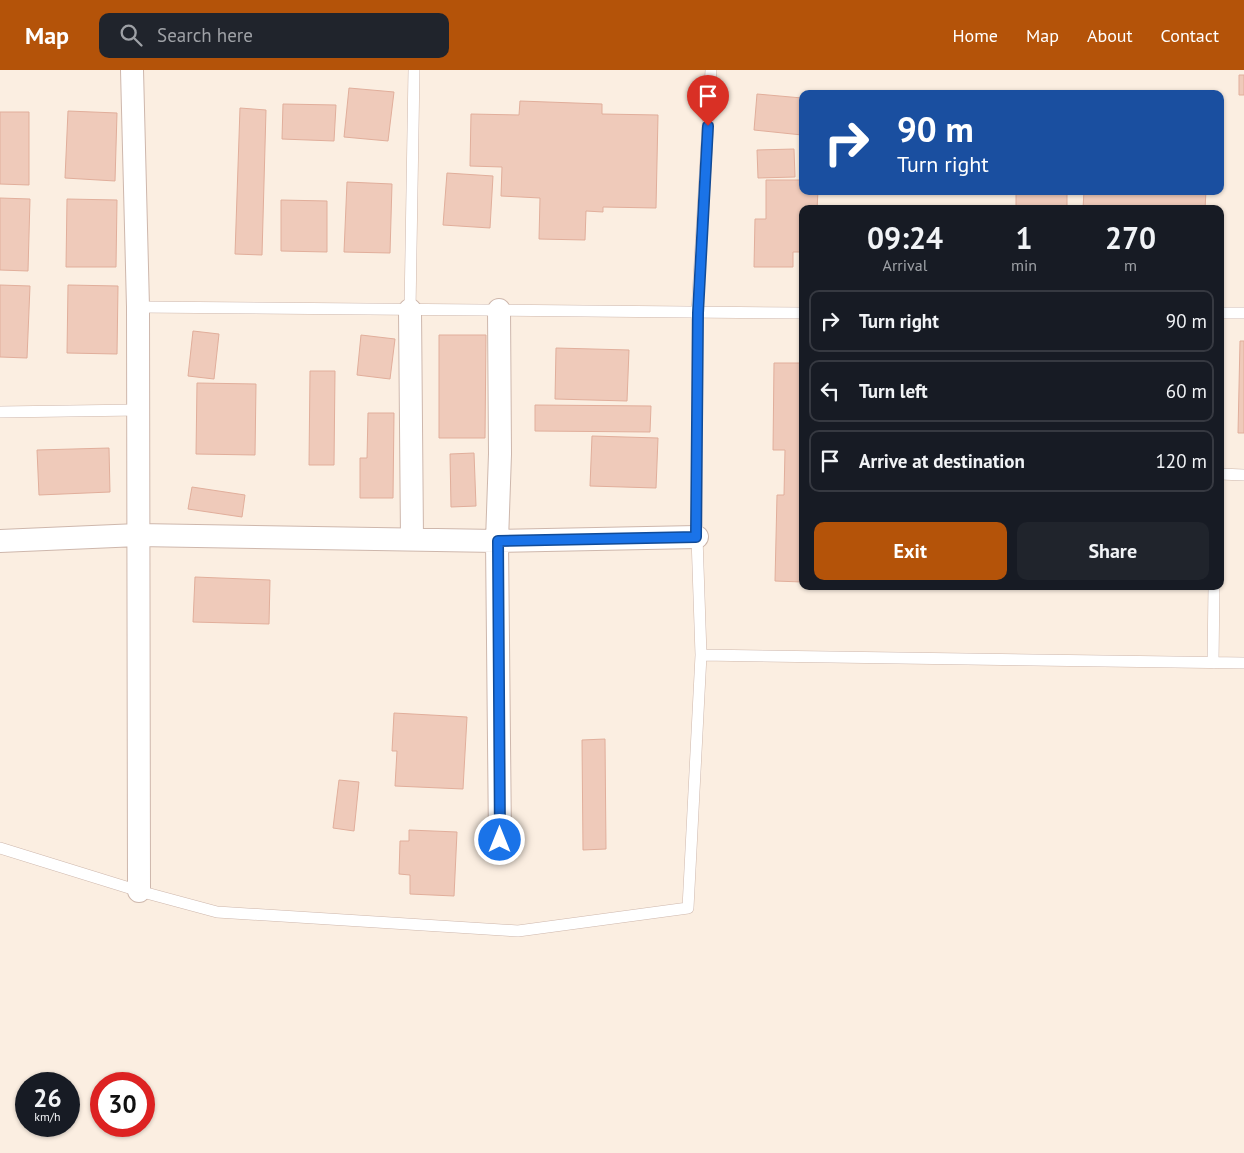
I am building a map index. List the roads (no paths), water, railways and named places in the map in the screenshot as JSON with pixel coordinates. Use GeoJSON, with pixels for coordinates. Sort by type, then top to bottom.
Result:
{"type":"FeatureCollection","features":[{"type":"Feature","properties":{"kind":"street"},"geometry":{"type":"LineString","coordinates":[[132,70],[138,306],[139,891]]}},
{"type":"Feature","properties":{"kind":"street"},"geometry":{"type":"LineString","coordinates":[[410,310],[412,539]]}},
{"type":"Feature","properties":{"kind":"street"},"geometry":{"type":"LineString","coordinates":[[499,310],[500,840]]}},
{"type":"Feature","properties":{"kind":"street"},"geometry":{"type":"LineString","coordinates":[[0,541],[138,534],[498,541],[696,537]]}},
{"type":"Feature","properties":{"kind":"lane"},"geometry":{"type":"LineString","coordinates":[[410,310],[414,70]]}},
{"type":"Feature","properties":{"kind":"lane"},"geometry":{"type":"LineString","coordinates":[[0,848],[139,891],[217,912],[518,931],[688,908],[701,655],[696,537],[698,313],[711,70]]}},
{"type":"Feature","properties":{"kind":"lane"},"geometry":{"type":"LineString","coordinates":[[138,306],[799,313]]}},
{"type":"Feature","properties":{"kind":"lane"},"geometry":{"type":"LineString","coordinates":[[1224,313],[1244,312]]}},
{"type":"Feature","properties":{"kind":"lane"},"geometry":{"type":"LineString","coordinates":[[0,412],[138,410]]}},
{"type":"Feature","properties":{"kind":"lane"},"geometry":{"type":"LineString","coordinates":[[1224,474],[1244,475]]}},
{"type":"Feature","properties":{"kind":"lane"},"geometry":{"type":"LineString","coordinates":[[1213,663],[1214,590]]}},
{"type":"Feature","properties":{"kind":"lane"},"geometry":{"type":"LineString","coordinates":[[701,655],[1244,663]]}}]}
